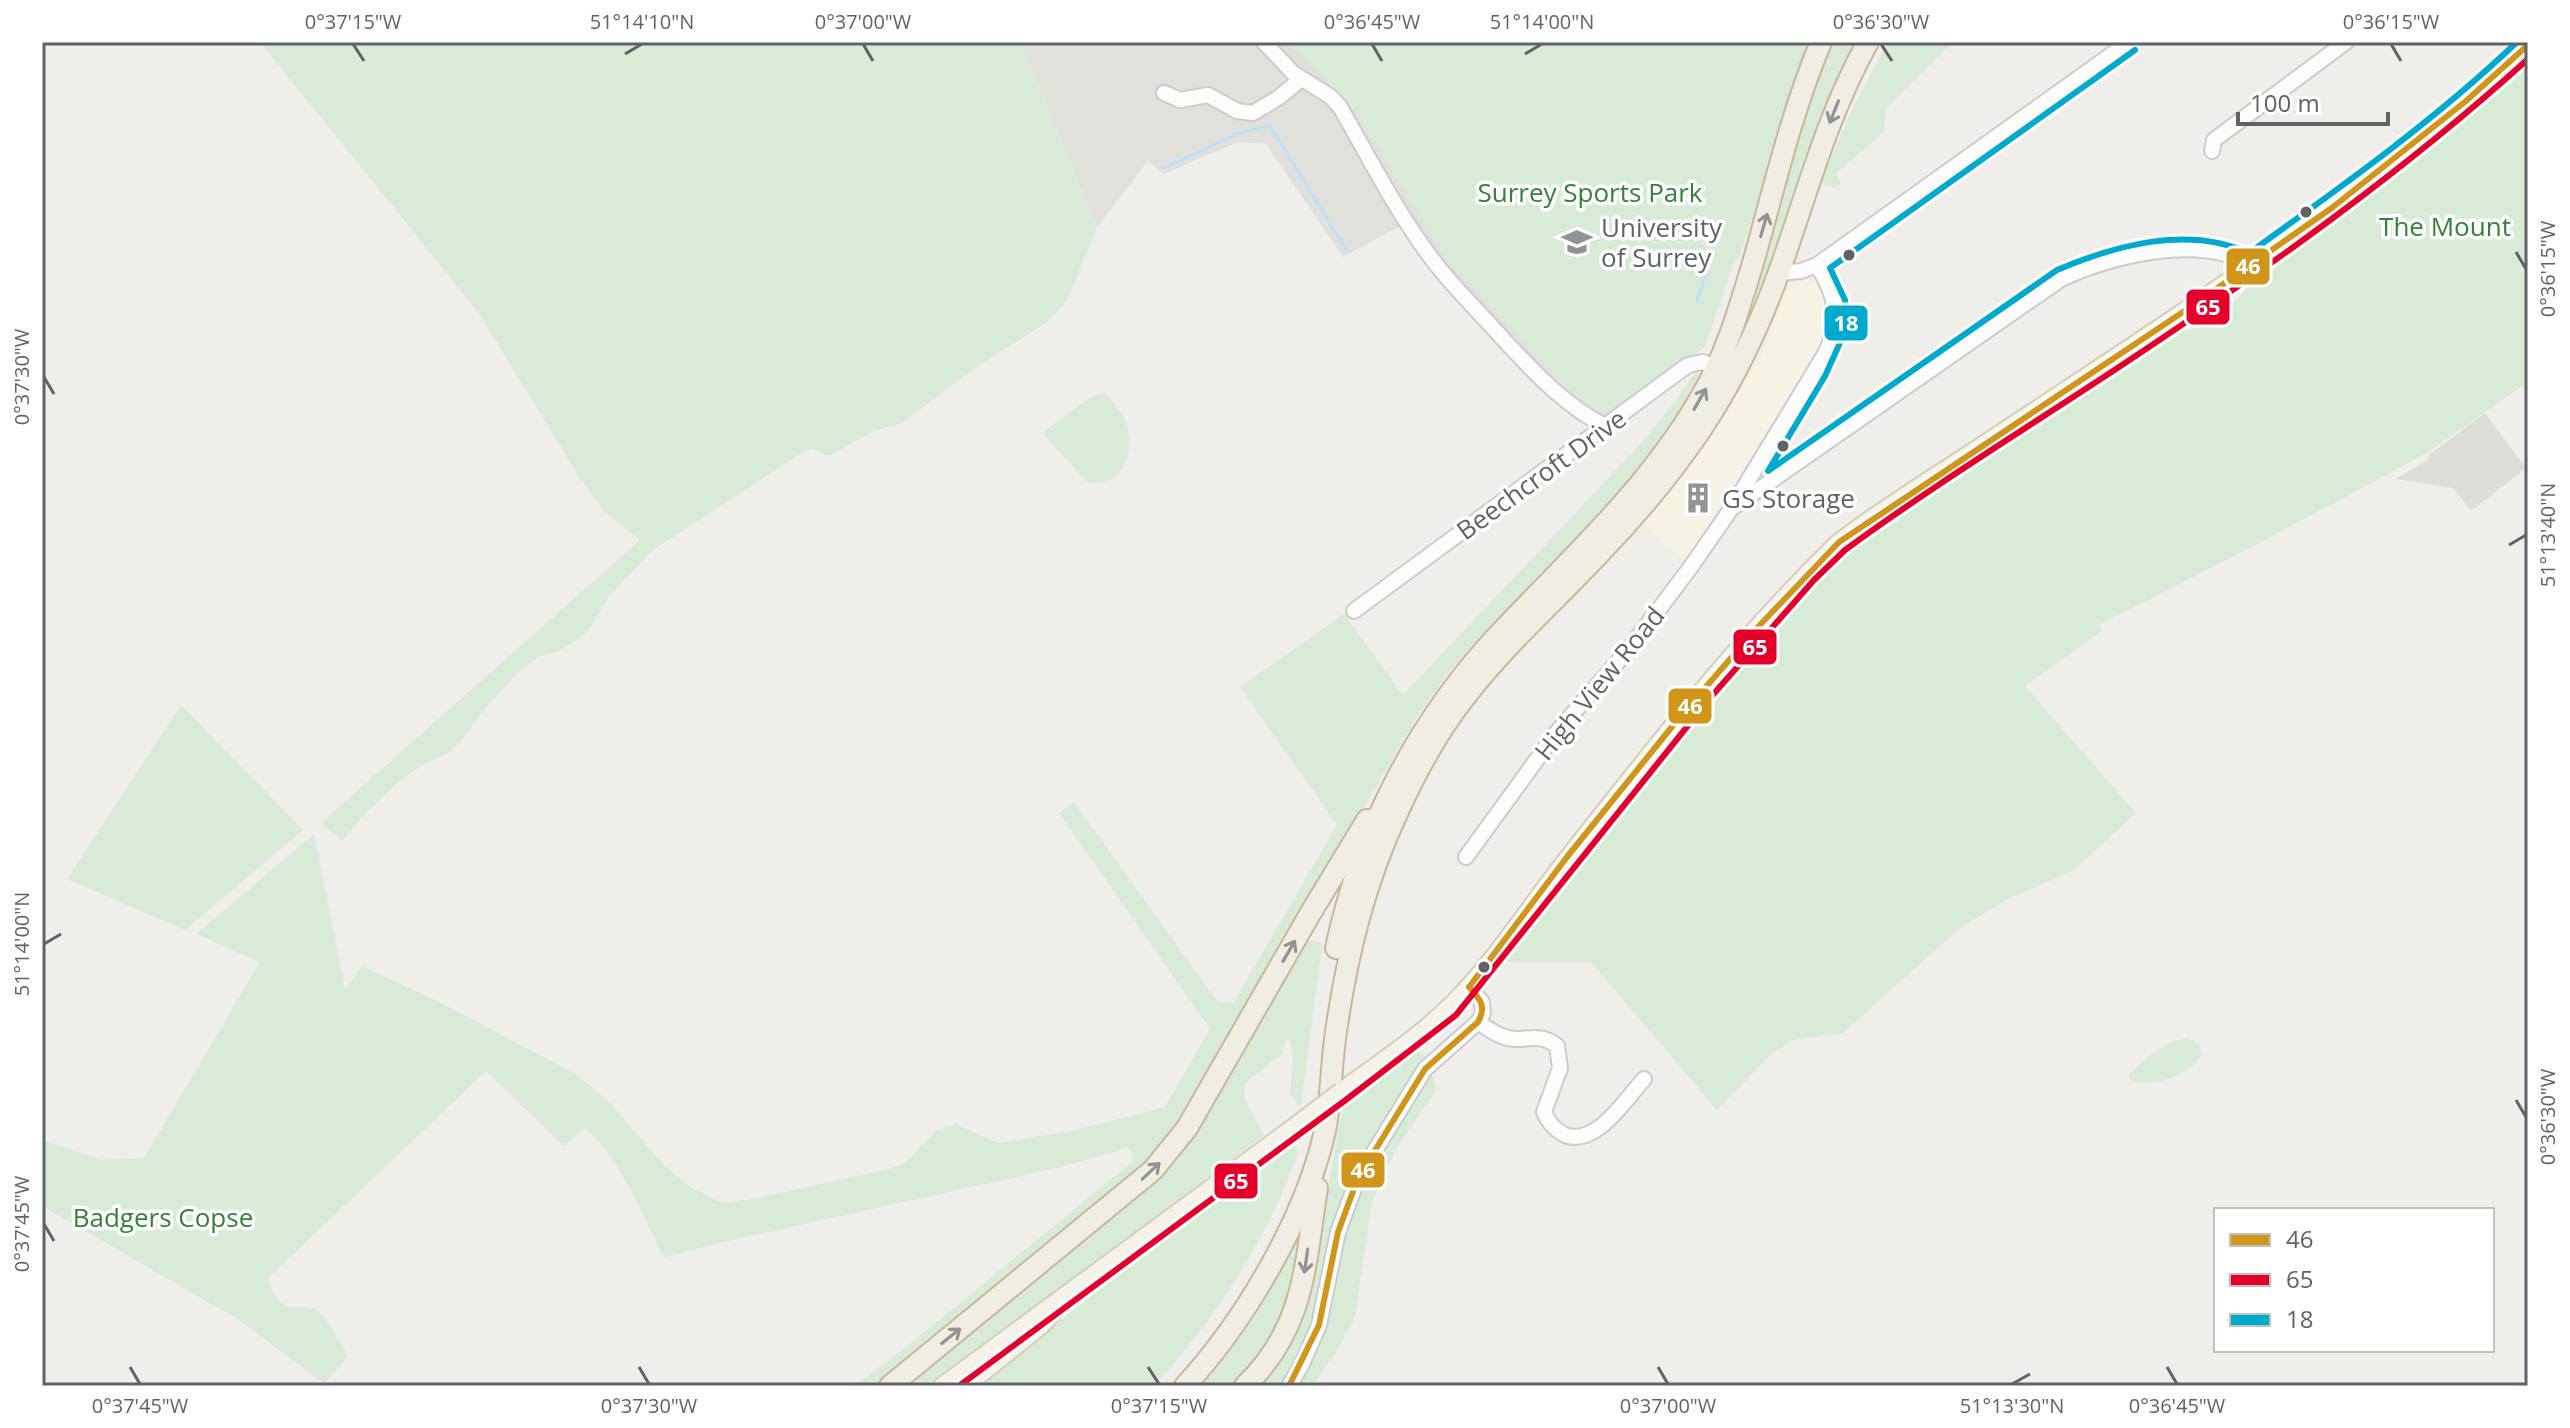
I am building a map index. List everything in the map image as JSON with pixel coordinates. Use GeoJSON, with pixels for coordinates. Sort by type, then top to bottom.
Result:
{"type":"FeatureCollection","features":[{"type":"Feature","properties":{"kind":"highway"},"geometry":{"type":"LineString","coordinates":[[1168,1386],[1201,1348],[1244,1283],[1283,1216],[1297,1183],[1311,1129],[1332,974],[1343,918],[1374,827],[1427,726],[1478,657],[1597,535],[1653,469],[1725,370],[1796,113],[1821,42]]}},
{"type":"Feature","properties":{"kind":"highway"},"geometry":{"type":"LineString","coordinates":[[1245,1386],[1273,1354],[1297,1307],[1306,1265],[1333,1053],[1353,937],[1379,855],[1425,756],[1457,708],[1503,652],[1598,556],[1650,497],[1701,428],[1725,370],[1778,273],[1837,102],[1868,42]]}},
{"type":"Feature","properties":{"kind":"highway"},"geometry":{"type":"LineString","coordinates":[[890,1386],[1153,1170],[1171,1150],[1194,1117],[1347,851],[1406,763]]}},
{"type":"Feature","properties":{"kind":"highway"},"geometry":{"type":"LineString","coordinates":[[1185,1386],[1224,1338],[1288,1234],[1307,1190],[1325,1129]]}},
{"type":"Feature","properties":{"kind":"main road"},"geometry":{"type":"LineString","coordinates":[[942,1386],[1287,1132],[1423,1029],[1469,987],[1683,713],[1807,573],[1839,542],[2250,265],[2362,184],[2471,99],[2528,45]]}},
{"type":"Feature","properties":{"kind":"main road"},"geometry":{"type":"LineString","coordinates":[[966,1386],[1042,1325],[1078,1286]]}},
{"type":"Feature","properties":{"kind":"street"},"geometry":{"type":"LineString","coordinates":[[1264,42],[1301,79],[1331,97],[1340,107],[1436,263],[1544,383],[1584,416],[1605,426]]}},
{"type":"Feature","properties":{"kind":"street"},"geometry":{"type":"LineString","coordinates":[[1778,273],[1801,271],[1817,265],[2129,42]]}},
{"type":"Feature","properties":{"kind":"street"},"geometry":{"type":"LineString","coordinates":[[2212,151],[2214,140],[2346,42]]}},
{"type":"Feature","properties":{"kind":"street"},"geometry":{"type":"LineString","coordinates":[[1164,93],[1180,100],[1208,95],[1237,111],[1253,113],[1301,79]]}},
{"type":"Feature","properties":{"kind":"street","name":"High View Road"},"geometry":{"type":"LineString","coordinates":[[1731,509],[2075,272],[2127,256],[2176,250],[2228,254],[2250,265]]}},
{"type":"Feature","properties":{"kind":"street","name":"High View Road"},"geometry":{"type":"LineString","coordinates":[[1466,857],[1556,733],[1660,610],[1755,470],[1832,340],[1836,327],[1835,301],[1817,265]]}},
{"type":"Feature","properties":{"kind":"street","name":"Beechcroft Drive"},"geometry":{"type":"LineString","coordinates":[[1354,611],[1688,365],[1702,362],[1725,370]]}},
{"type":"Feature","properties":{"kind":"street"},"geometry":{"type":"LineString","coordinates":[[1755,470],[1768,483]]}},
{"type":"Feature","properties":{"kind":"street"},"geometry":{"type":"LineString","coordinates":[[1289,1386],[1319,1325],[1338,1232],[1358,1178],[1425,1069],[1478,1022],[1483,1013],[1482,1002],[1469,987]]}},
{"type":"Feature","properties":{"kind":"street"},"geometry":{"type":"LineString","coordinates":[[1478,1022],[1510,1039],[1538,1037],[1548,1039],[1557,1046],[1560,1068],[1544,1112],[1548,1122],[1563,1134],[1587,1137],[1597,1131],[1644,1079]]}},
{"type":"Feature","properties":{"kind":"shaded area","name":"Surrey Sports Park"},"geometry":{"type":"Polygon","coordinates":[[[1021,42],[1802,42],[1700,339],[1580,423],[1434,259],[1409,221],[1343,257],[1266,144],[1238,142],[1164,174],[1148,161],[1097,227],[1021,42]]]}},
{"type":"Feature","properties":{"kind":"shaded area"},"geometry":{"type":"Polygon","coordinates":[[[1805,280],[1813,280],[1825,293],[1831,319],[1822,346],[1783,413],[1771,425],[1685,562],[1641,523],[1715,427],[1762,356],[1786,291],[1805,280]]]}},
{"type":"Feature","properties":{"kind":"shaded area"},"geometry":{"type":"Polygon","coordinates":[[[2485,413],[2526,468],[2471,511],[2453,488],[2395,479],[2428,460],[2429,455],[2485,413]]]}},
{"type":"Feature","properties":{"kind":"green space"},"geometry":{"type":"Polygon","coordinates":[[[260,42],[1021,42],[1097,227],[1067,301],[1046,323],[975,368],[902,423],[874,431],[828,456],[812,449],[803,452],[653,550],[610,595],[590,628],[579,639],[556,652],[538,657],[518,673],[486,707],[462,740],[448,753],[424,764],[398,782],[342,841],[321,823],[640,540],[603,510],[478,312],[260,42]]]}},
{"type":"Feature","properties":{"kind":"green space","name":"Surrey Sports Park"},"geometry":{"type":"Polygon","coordinates":[[[1288,42],[1809,42],[1785,108],[1766,178],[1705,347],[1604,419],[1574,398],[1442,254],[1355,111],[1288,42]]]}},
{"type":"Feature","properties":{"kind":"green space"},"geometry":{"type":"Polygon","coordinates":[[[1830,42],[1859,42],[1782,241],[1750,309],[1747,308],[1804,116],[1830,42]]]}},
{"type":"Feature","properties":{"kind":"green space"},"geometry":{"type":"Polygon","coordinates":[[[1888,42],[1953,42],[1886,108],[1884,132],[1835,174],[1841,183],[1836,188],[1820,183],[1852,110],[1888,42]]]}},
{"type":"Feature","properties":{"kind":"green space","name":"The Mount"},"geometry":{"type":"Polygon","coordinates":[[[2528,62],[2528,382],[2425,454],[2099,625],[2102,631],[2025,686],[2136,813],[2074,870],[2008,899],[1961,927],[1843,1033],[1793,1040],[1772,1053],[1717,1110],[1591,962],[1504,962],[1711,701],[1850,547],[2172,335],[2201,326],[2226,311],[2252,283],[2296,246],[2363,199],[2478,109],[2528,62]]]}},
{"type":"Feature","properties":{"kind":"green space","name":"Badgers Copse"},"geometry":{"type":"Polygon","coordinates":[[[1697,370],[1700,378],[1695,388],[1645,464],[1590,527],[1480,637],[1447,674],[1416,718],[1167,1147],[885,1386],[854,1386],[910,1344],[1132,1162],[1133,1152],[1127,1148],[1057,1168],[664,1258],[620,1172],[585,1127],[564,1146],[486,1071],[267,1279],[280,1302],[287,1306],[313,1308],[320,1313],[348,1356],[324,1384],[241,1321],[42,1206],[42,1140],[102,1160],[144,1158],[260,962],[196,934],[314,834],[345,990],[362,966],[441,1003],[574,1073],[608,1101],[666,1167],[690,1187],[721,1203],[753,1199],[889,1169],[905,1163],[935,1131],[956,1124],[998,1143],[1076,1130],[1165,1107],[1210,1029],[1059,813],[1074,802],[1217,1001],[1233,1003],[1337,825],[1240,687],[1344,614],[1403,695],[1633,452],[1697,370]]]}},
{"type":"Feature","properties":{"kind":"green space"},"geometry":{"type":"Polygon","coordinates":[[[1105,392],[1126,423],[1128,456],[1118,475],[1110,481],[1087,482],[1044,435],[1047,429],[1091,397],[1105,392]]]}},
{"type":"Feature","properties":{"kind":"green space"},"geometry":{"type":"Polygon","coordinates":[[[181,705],[303,830],[185,930],[67,879],[181,705]]]}},
{"type":"Feature","properties":{"kind":"green space"},"geometry":{"type":"Polygon","coordinates":[[[1312,940],[1320,942],[1322,947],[1301,1105],[1299,1107],[1290,1093],[1293,1062],[1290,1039],[1285,1041],[1282,1054],[1244,1084],[1245,1101],[1264,1135],[937,1386],[904,1386],[1201,1120],[1312,940]]]}},
{"type":"Feature","properties":{"kind":"green space"},"geometry":{"type":"Polygon","coordinates":[[[2187,1038],[2198,1043],[2202,1054],[2189,1068],[2160,1081],[2131,1081],[2129,1075],[2148,1057],[2170,1043],[2187,1038]]]}},
{"type":"Feature","properties":{"kind":"green space"},"geometry":{"type":"Polygon","coordinates":[[[1417,1049],[1427,1058],[1437,1089],[1396,1149],[1372,1202],[1355,1317],[1337,1351],[1312,1386],[1257,1386],[1287,1347],[1307,1302],[1343,1106],[1417,1049]]]}},
{"type":"Feature","properties":{"kind":"green space"},"geometry":{"type":"Polygon","coordinates":[[[1294,1140],[1298,1153],[1285,1185],[1238,1277],[1219,1306],[1154,1386],[982,1386],[1146,1250],[1294,1140]]]}},
{"type":"Feature","properties":{"kind":"green space"},"geometry":{"type":"Polygon","coordinates":[[[1308,1212],[1283,1323],[1246,1374],[1231,1386],[1194,1386],[1308,1212]]]}},
{"type":"Feature","properties":{"kind":"waterway"},"geometry":{"type":"LineString","coordinates":[[1164,168],[1239,133],[1270,126],[1347,251]]}},
{"type":"Feature","properties":{"kind":"waterway"},"geometry":{"type":"LineString","coordinates":[[1697,301],[1709,265]]}},
{"type":"Feature","properties":{"kind":"transit line","name":"18"},"geometry":{"type":"LineString","coordinates":[[2135,50],[1830,268],[1845,300],[1847,316],[1844,334],[1825,376],[1768,471],[2057,270],[2128,246],[2177,239],[2202,240],[2249,253],[2420,126],[2517,42]]}},
{"type":"Feature","properties":{"kind":"transit line","name":"46"},"geometry":{"type":"LineString","coordinates":[[1469,987],[1567,857],[1679,718],[1757,628],[1839,542],[2192,306],[2333,207],[2466,101],[2528,45]]}},
{"type":"Feature","properties":{"kind":"transit line","name":"65"},"geometry":{"type":"LineString","coordinates":[[959,1386],[1456,1015],[1710,698],[1814,580],[1845,550],[2280,257],[2431,142],[2528,59]]}},
{"type":"Feature","properties":{"kind":"transit line","name":"46"},"geometry":{"type":"LineString","coordinates":[[1289,1386],[1319,1325],[1338,1232],[1358,1178],[1425,1069],[1481,1016],[1481,1003],[1469,987]]}},
{"type":"Feature","properties":{"kind":"place","name":"University of Surrey"},"geometry":{"type":"Point","coordinates":[1577,242]}},
{"type":"Feature","properties":{"kind":"place","name":"GS Storage"},"geometry":{"type":"Point","coordinates":[1698,498]}}]}
